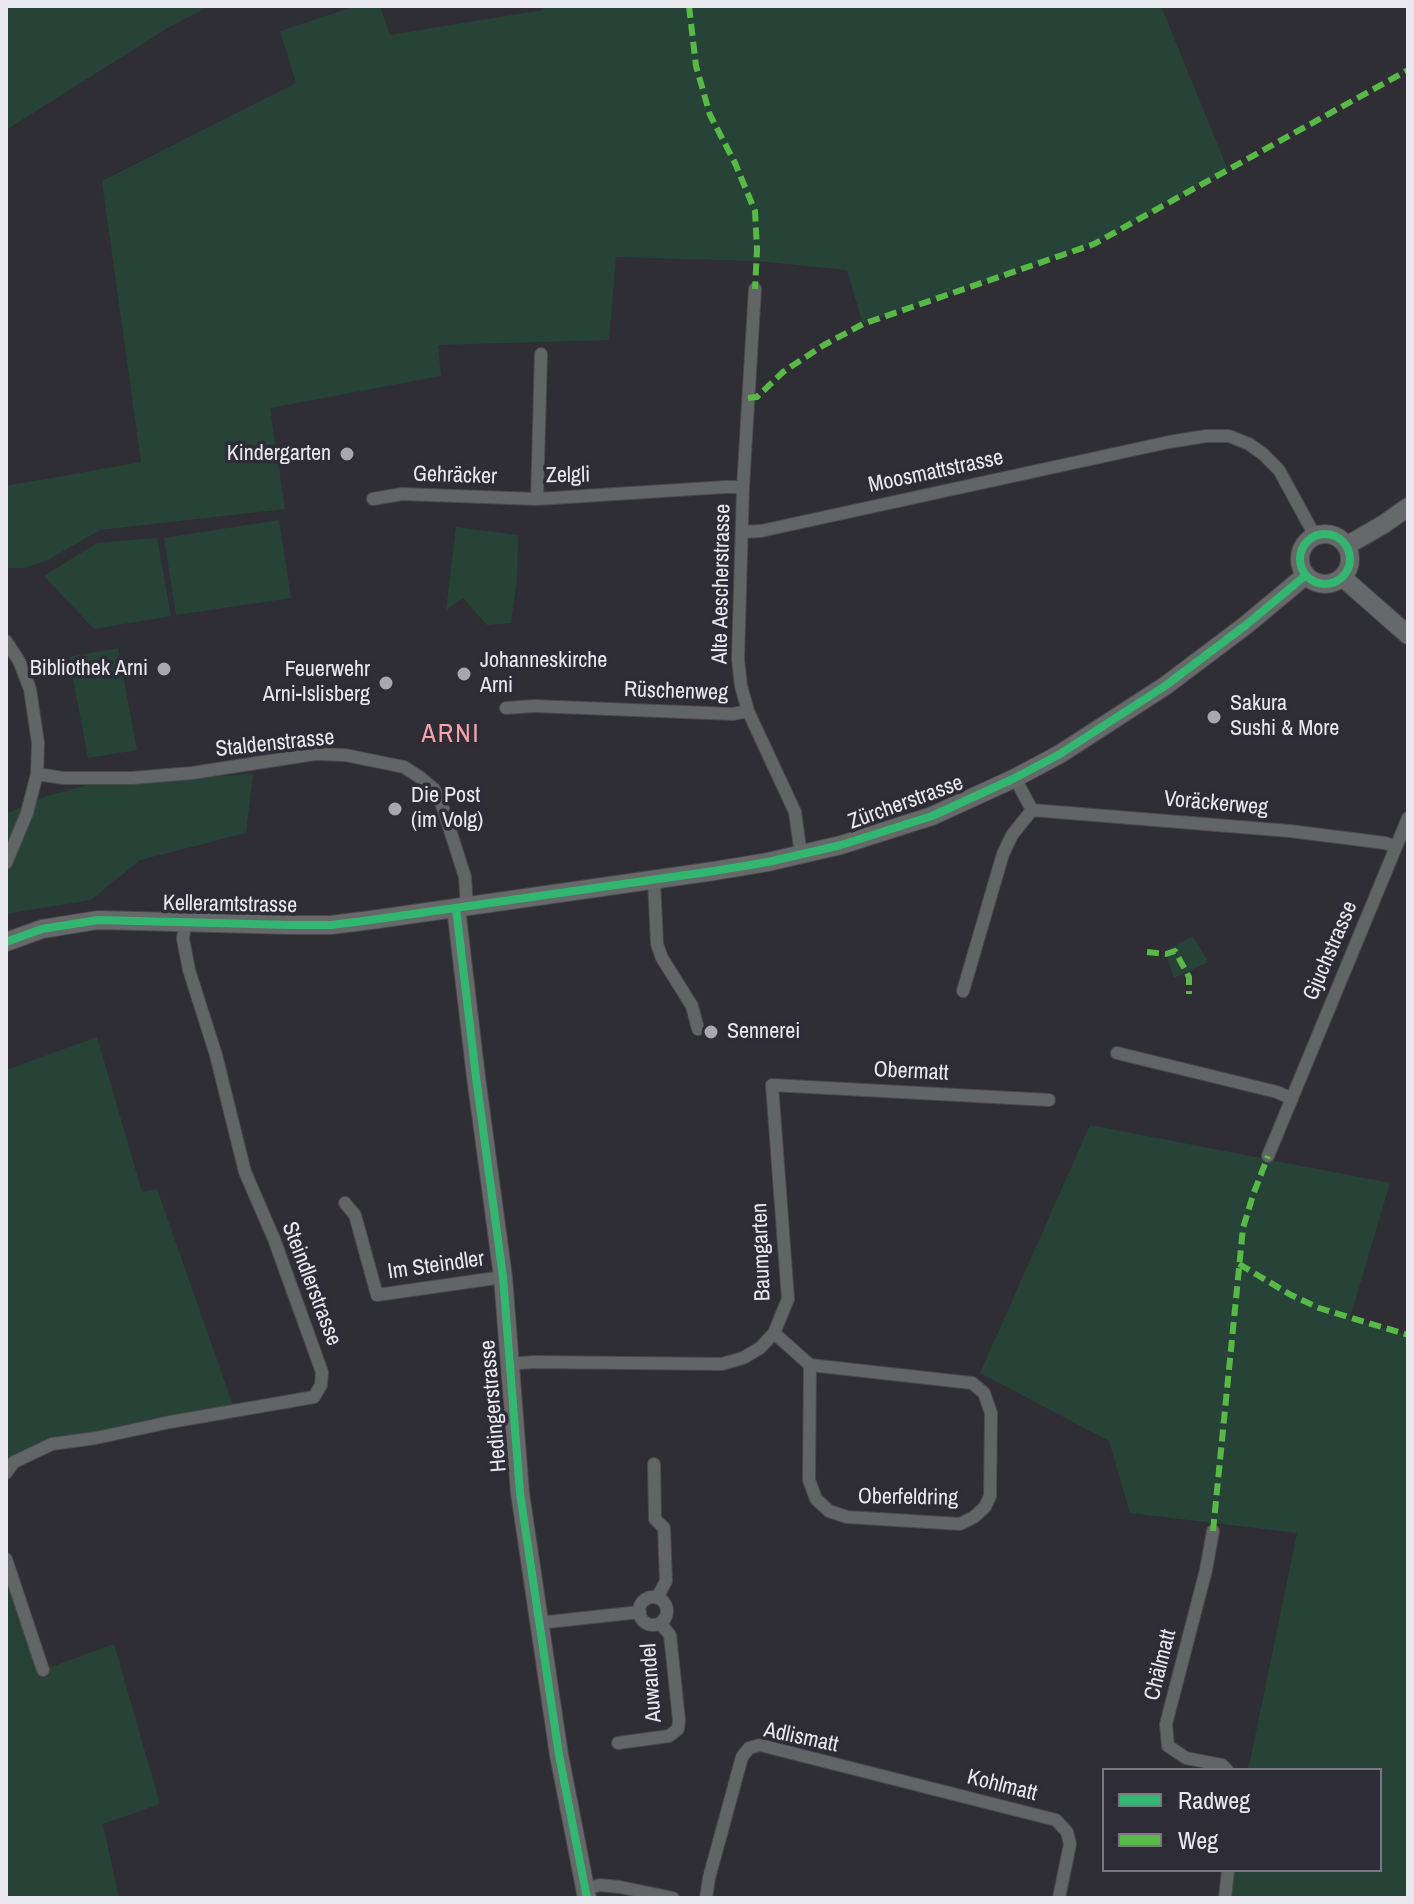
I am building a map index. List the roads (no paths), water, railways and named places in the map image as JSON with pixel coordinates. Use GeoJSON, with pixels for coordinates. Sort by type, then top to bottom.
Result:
{"type":"FeatureCollection","features":[{"type":"Feature","properties":{"kind":"street","name":"Alte Aescherstrasse"},"geometry":{"type":"LineString","coordinates":[[755,289],[743,487],[738,659],[748,711],[795,812],[801,855]]}},
{"type":"Feature","properties":{"kind":"street","name":"Zelgli"},"geometry":{"type":"LineString","coordinates":[[541,354],[537,499],[743,487]]}},
{"type":"Feature","properties":{"kind":"street","name":"Moosmattstrasse"},"geometry":{"type":"LineString","coordinates":[[742,532],[761,531],[1169,442],[1229,436],[1249,444],[1279,470],[1315,536]]}},
{"type":"Feature","properties":{"kind":"street","name":"Gehräcker"},"geometry":{"type":"LineString","coordinates":[[373,499],[402,494],[537,499]]}},
{"type":"Feature","properties":{"kind":"street"},"geometry":{"type":"LineString","coordinates":[[1346,546],[1408,507]]}},
{"type":"Feature","properties":{"kind":"street"},"geometry":{"type":"LineString","coordinates":[[1326,534],[1337,537],[1346,546],[1350,559],[1346,572],[1337,581],[1324,584],[1306,575],[1300,563],[1301,550],[1309,540],[1326,534]]}},
{"type":"Feature","properties":{"kind":"street","name":"Zürcherstrasse"},"geometry":{"type":"LineString","coordinates":[[461,907],[714,871],[801,855],[932,816],[1060,754],[1165,686],[1306,575]]}},
{"type":"Feature","properties":{"kind":"street"},"geometry":{"type":"LineString","coordinates":[[1342,577],[1408,634]]}},
{"type":"Feature","properties":{"kind":"street"},"geometry":{"type":"LineString","coordinates":[[6,641],[19,661],[30,689],[37,734],[37,774],[27,813],[6,863]]}},
{"type":"Feature","properties":{"kind":"street","name":"Rüschenweg"},"geometry":{"type":"LineString","coordinates":[[506,708],[534,706],[733,714],[748,711]]}},
{"type":"Feature","properties":{"kind":"street","name":"Staldenstrasse"},"geometry":{"type":"LineString","coordinates":[[37,774],[63,778],[162,776],[315,754],[345,755],[404,767],[434,789],[442,805],[465,877],[461,907]]}},
{"type":"Feature","properties":{"kind":"street"},"geometry":{"type":"LineString","coordinates":[[963,991],[1003,854],[1012,835],[1032,810],[1015,778]]}},
{"type":"Feature","properties":{"kind":"street","name":"Voräckerweg"},"geometry":{"type":"LineString","coordinates":[[1032,810],[1290,831],[1396,847]]}},
{"type":"Feature","properties":{"kind":"street","name":"Gjuchstrasse"},"geometry":{"type":"LineString","coordinates":[[1268,1156],[1408,818]]}},
{"type":"Feature","properties":{"kind":"street"},"geometry":{"type":"LineString","coordinates":[[654,880],[657,944],[662,958],[692,1006],[698,1029]]}},
{"type":"Feature","properties":{"kind":"street","name":"Kelleramtstrasse"},"geometry":{"type":"LineString","coordinates":[[8,935],[98,920],[331,925],[461,907]]}},
{"type":"Feature","properties":{"kind":"street","name":"Hedingerstrasse"},"geometry":{"type":"LineString","coordinates":[[461,907],[476,1077],[503,1277],[520,1493],[559,1755],[586,1894]]}},
{"type":"Feature","properties":{"kind":"street","name":"Steindlerstrasse"},"geometry":{"type":"LineString","coordinates":[[6,1473],[14,1462],[52,1444],[314,1397],[321,1385],[322,1372],[274,1239],[245,1172],[216,1055],[189,970],[183,939],[185,922]]}},
{"type":"Feature","properties":{"kind":"street"},"geometry":{"type":"LineString","coordinates":[[1117,1053],[1277,1092],[1292,1099]]}},
{"type":"Feature","properties":{"kind":"street","name":"Obermatt"},"geometry":{"type":"LineString","coordinates":[[772,1085],[1049,1100]]}},
{"type":"Feature","properties":{"kind":"street","name":"Baumgarten"},"geometry":{"type":"LineString","coordinates":[[508,1364],[722,1364],[743,1358],[760,1348],[774,1333],[788,1299],[772,1085]]}},
{"type":"Feature","properties":{"kind":"street","name":"Im Steindler"},"geometry":{"type":"LineString","coordinates":[[345,1203],[355,1215],[377,1295],[503,1277]]}},
{"type":"Feature","properties":{"kind":"street"},"geometry":{"type":"LineString","coordinates":[[774,1333],[810,1365]]}},
{"type":"Feature","properties":{"kind":"street","name":"Oberfeldring"},"geometry":{"type":"LineString","coordinates":[[810,1365],[972,1383],[984,1393],[991,1413],[990,1496],[985,1507],[960,1524],[847,1517],[829,1511],[816,1499],[809,1480],[810,1365]]}},
{"type":"Feature","properties":{"kind":"street"},"geometry":{"type":"LineString","coordinates":[[654,1464],[655,1519],[664,1528],[666,1581],[657,1598]]}},
{"type":"Feature","properties":{"kind":"street","name":"Chälmatt"},"geometry":{"type":"LineString","coordinates":[[1213,1531],[1206,1570],[1166,1724],[1168,1746],[1186,1758],[1225,1768]]}},
{"type":"Feature","properties":{"kind":"street"},"geometry":{"type":"LineString","coordinates":[[6,1559],[43,1670]]}},
{"type":"Feature","properties":{"kind":"street"},"geometry":{"type":"LineString","coordinates":[[657,1598],[665,1603],[667,1612],[660,1623],[652,1625],[640,1612],[645,1601],[657,1598]]}},
{"type":"Feature","properties":{"kind":"street","name":"Auwandel"},"geometry":{"type":"LineString","coordinates":[[538,1623],[640,1612]]}},
{"type":"Feature","properties":{"kind":"street","name":"Auwandel"},"geometry":{"type":"LineString","coordinates":[[618,1743],[669,1736],[678,1729],[670,1635],[660,1623]]}},
{"type":"Feature","properties":{"kind":"street","name":"Adlismatt"},"geometry":{"type":"LineString","coordinates":[[706,1898],[742,1757],[749,1748],[760,1745],[950,1794]]}},
{"type":"Feature","properties":{"kind":"street","name":"Kohlmatt"},"geometry":{"type":"LineString","coordinates":[[950,1794],[1056,1820],[1067,1832],[1070,1844],[1059,1898]]}},
{"type":"Feature","properties":{"kind":"street"},"geometry":{"type":"LineString","coordinates":[[1225,1898],[1228,1872]]}},
{"type":"Feature","properties":{"kind":"street"},"geometry":{"type":"LineString","coordinates":[[586,1894],[600,1885],[673,1898]]}},
{"type":"Feature","properties":{"kind":"place","name":"Kindergarten"},"geometry":{"type":"Point","coordinates":[347,454]}},
{"type":"Feature","properties":{"kind":"place","name":"Bibliothek Arni"},"geometry":{"type":"Point","coordinates":[164,669]}},
{"type":"Feature","properties":{"kind":"place","name":"Johanneskirche Arni"},"geometry":{"type":"Point","coordinates":[464,674]}},
{"type":"Feature","properties":{"kind":"place","name":"Feuerwehr Arni-Islisberg"},"geometry":{"type":"Point","coordinates":[386,683]}},
{"type":"Feature","properties":{"kind":"place","name":"Sakura Sushi & More"},"geometry":{"type":"Point","coordinates":[1214,717]}},
{"type":"Feature","properties":{"kind":"place","name":"Die Post (im Volg)"},"geometry":{"type":"Point","coordinates":[395,809]}},
{"type":"Feature","properties":{"kind":"place","name":"Sennerei"},"geometry":{"type":"Point","coordinates":[711,1032]}},
{"type":"Feature","properties":{"kind":"district","name":"ARNI"},"geometry":{"type":"Point","coordinates":[451,735]}}]}
